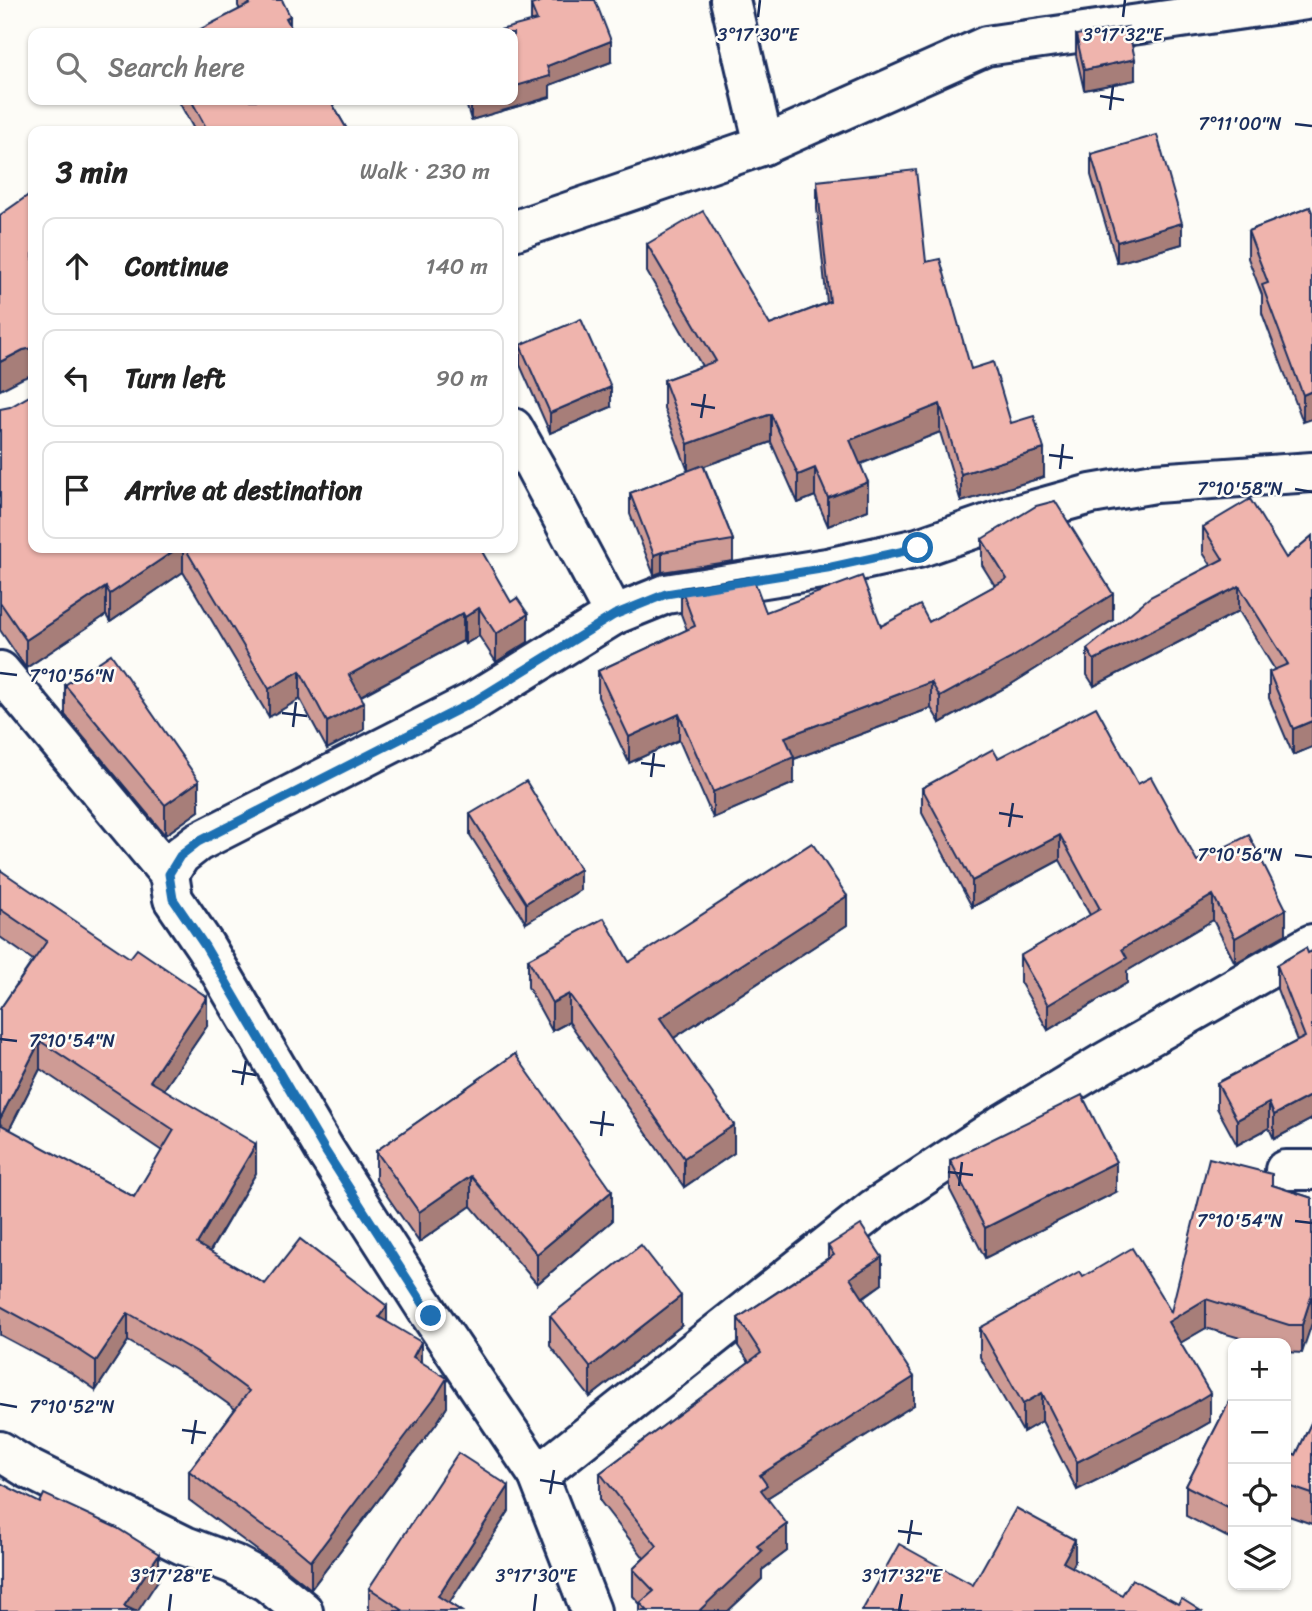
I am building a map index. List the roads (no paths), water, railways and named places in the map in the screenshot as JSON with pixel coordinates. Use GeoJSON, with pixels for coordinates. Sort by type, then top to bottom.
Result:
{"type":"FeatureCollection","features":[{"type":"Feature","properties":{"kind":"street"},"geometry":{"type":"LineString","coordinates":[[730,0],[764,145]]}},
{"type":"Feature","properties":{"kind":"street"},"geometry":{"type":"LineString","coordinates":[[518,229],[764,145],[986,46],[1307,0]]}},
{"type":"Feature","properties":{"kind":"street"},"geometry":{"type":"LineString","coordinates":[[518,437],[614,615]]}},
{"type":"Feature","properties":{"kind":"street"},"geometry":{"type":"LineString","coordinates":[[169,874],[180,856],[198,842],[473,702],[614,615],[666,594],[827,568],[918,548],[1004,518],[1091,494],[1155,483],[1312,472]]}},
{"type":"Feature","properties":{"kind":"street"},"geometry":{"type":"LineString","coordinates":[[0,671],[169,874],[173,899],[205,946],[326,1152],[431,1316],[538,1475],[592,1611]]}},
{"type":"Feature","properties":{"kind":"street"},"geometry":{"type":"LineString","coordinates":[[538,1475],[875,1208],[1001,1125],[1105,1062],[1312,944]]}},
{"type":"Feature","properties":{"kind":"street"},"geometry":{"type":"LineString","coordinates":[[0,1451],[27,1468],[186,1546],[233,1564],[267,1582],[303,1611]]}},
{"type":"Feature","properties":{"kind":"street"},"geometry":{"type":"LineString","coordinates":[[538,1475],[547,1570]]}}]}
